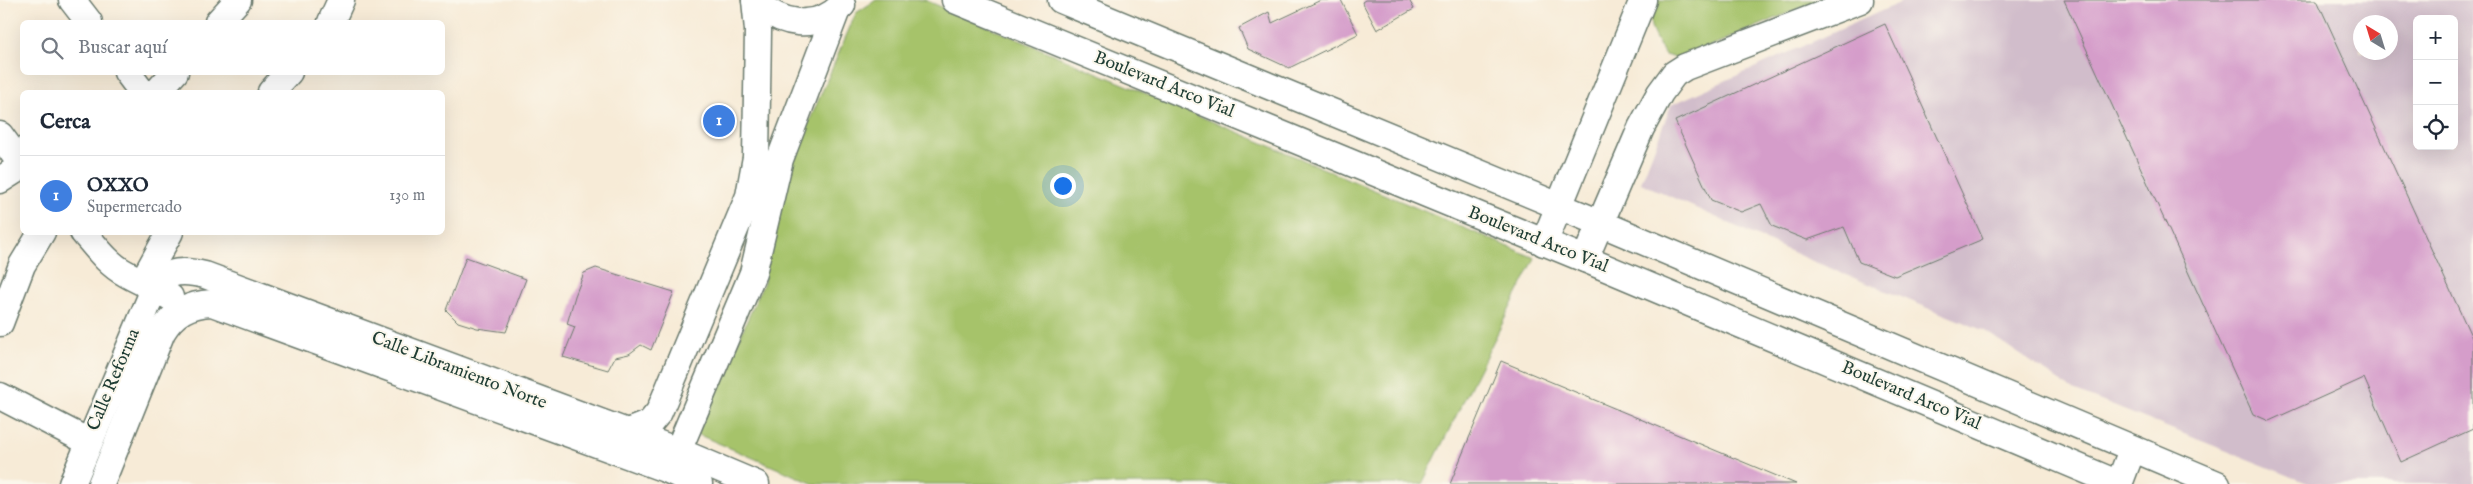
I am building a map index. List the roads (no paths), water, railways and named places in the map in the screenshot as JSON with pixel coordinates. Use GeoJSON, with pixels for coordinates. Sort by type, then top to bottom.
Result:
{"type":"FeatureCollection","features":[{"type":"Feature","properties":{"kind":"street"},"geometry":{"type":"LineString","coordinates":[[72,0],[87,20]]}},
{"type":"Feature","properties":{"kind":"street"},"geometry":{"type":"LineString","coordinates":[[220,20],[238,0]]}},
{"type":"Feature","properties":{"kind":"street"},"geometry":{"type":"LineString","coordinates":[[333,20],[342,0]]}},
{"type":"Feature","properties":{"kind":"street"},"geometry":{"type":"LineString","coordinates":[[755,0],[768,13],[784,20],[802,23],[820,20],[841,6]]}},
{"type":"Feature","properties":{"kind":"street"},"geometry":{"type":"LineString","coordinates":[[669,468],[749,252],[749,196],[756,157],[758,30],[755,0]]}},
{"type":"Feature","properties":{"kind":"street","name":"Boulevard Arco Vial"},"geometry":{"type":"LineString","coordinates":[[955,0],[1585,259],[2119,484]]}},
{"type":"Feature","properties":{"kind":"street","name":"Boulevard Arco Vial"},"geometry":{"type":"LineString","coordinates":[[1061,0],[1600,223],[2132,450],[2217,484]]}},
{"type":"Feature","properties":{"kind":"street"},"geometry":{"type":"LineString","coordinates":[[1544,243],[1557,206],[1643,0]]}},
{"type":"Feature","properties":{"kind":"street"},"geometry":{"type":"LineString","coordinates":[[1585,259],[1641,128],[1660,93],[1674,74],[1686,67],[1860,0]]}},
{"type":"Feature","properties":{"kind":"street"},"geometry":{"type":"LineString","coordinates":[[669,468],[752,273],[780,159],[841,6]]}},
{"type":"Feature","properties":{"kind":"street"},"geometry":{"type":"LineString","coordinates":[[129,75],[140,90]]}},
{"type":"Feature","properties":{"kind":"street"},"geometry":{"type":"LineString","coordinates":[[159,90],[172,75]]}},
{"type":"Feature","properties":{"kind":"street"},"geometry":{"type":"LineString","coordinates":[[273,90],[286,75]]}},
{"type":"Feature","properties":{"kind":"street"},"geometry":{"type":"LineString","coordinates":[[0,135],[20,163]]}},
{"type":"Feature","properties":{"kind":"street"},"geometry":{"type":"LineString","coordinates":[[0,180],[20,167]]}},
{"type":"Feature","properties":{"kind":"street"},"geometry":{"type":"LineString","coordinates":[[625,433],[650,423],[659,412],[749,196]]}},
{"type":"Feature","properties":{"kind":"street"},"geometry":{"type":"LineString","coordinates":[[0,323],[22,265],[40,235]]}},
{"type":"Feature","properties":{"kind":"street"},"geometry":{"type":"LineString","coordinates":[[85,235],[112,264],[125,273],[153,282],[184,308]]}},
{"type":"Feature","properties":{"kind":"street","name":"Calle Reforma"},"geometry":{"type":"LineString","coordinates":[[72,484],[153,282],[169,235]]}},
{"type":"Feature","properties":{"kind":"street","name":"Calle Libramiento Norte"},"geometry":{"type":"LineString","coordinates":[[153,282],[174,272],[187,271],[204,275],[625,433],[669,468],[756,484]]}},
{"type":"Feature","properties":{"kind":"street","name":"Calle Libramiento Norte"},"geometry":{"type":"LineString","coordinates":[[184,308],[212,303],[669,468],[699,484]]}},
{"type":"Feature","properties":{"kind":"street","name":"Calle Reforma"},"geometry":{"type":"LineString","coordinates":[[101,484],[162,332],[170,318],[184,308]]}},
{"type":"Feature","properties":{"kind":"street"},"geometry":{"type":"LineString","coordinates":[[0,396],[89,442]]}},
{"type":"Feature","properties":{"kind":"street"},"geometry":{"type":"LineString","coordinates":[[2119,484],[2132,450]]}},
{"type":"Feature","properties":{"kind":"place","name":"OXXO"},"geometry":{"type":"Point","coordinates":[719,121]}}]}
